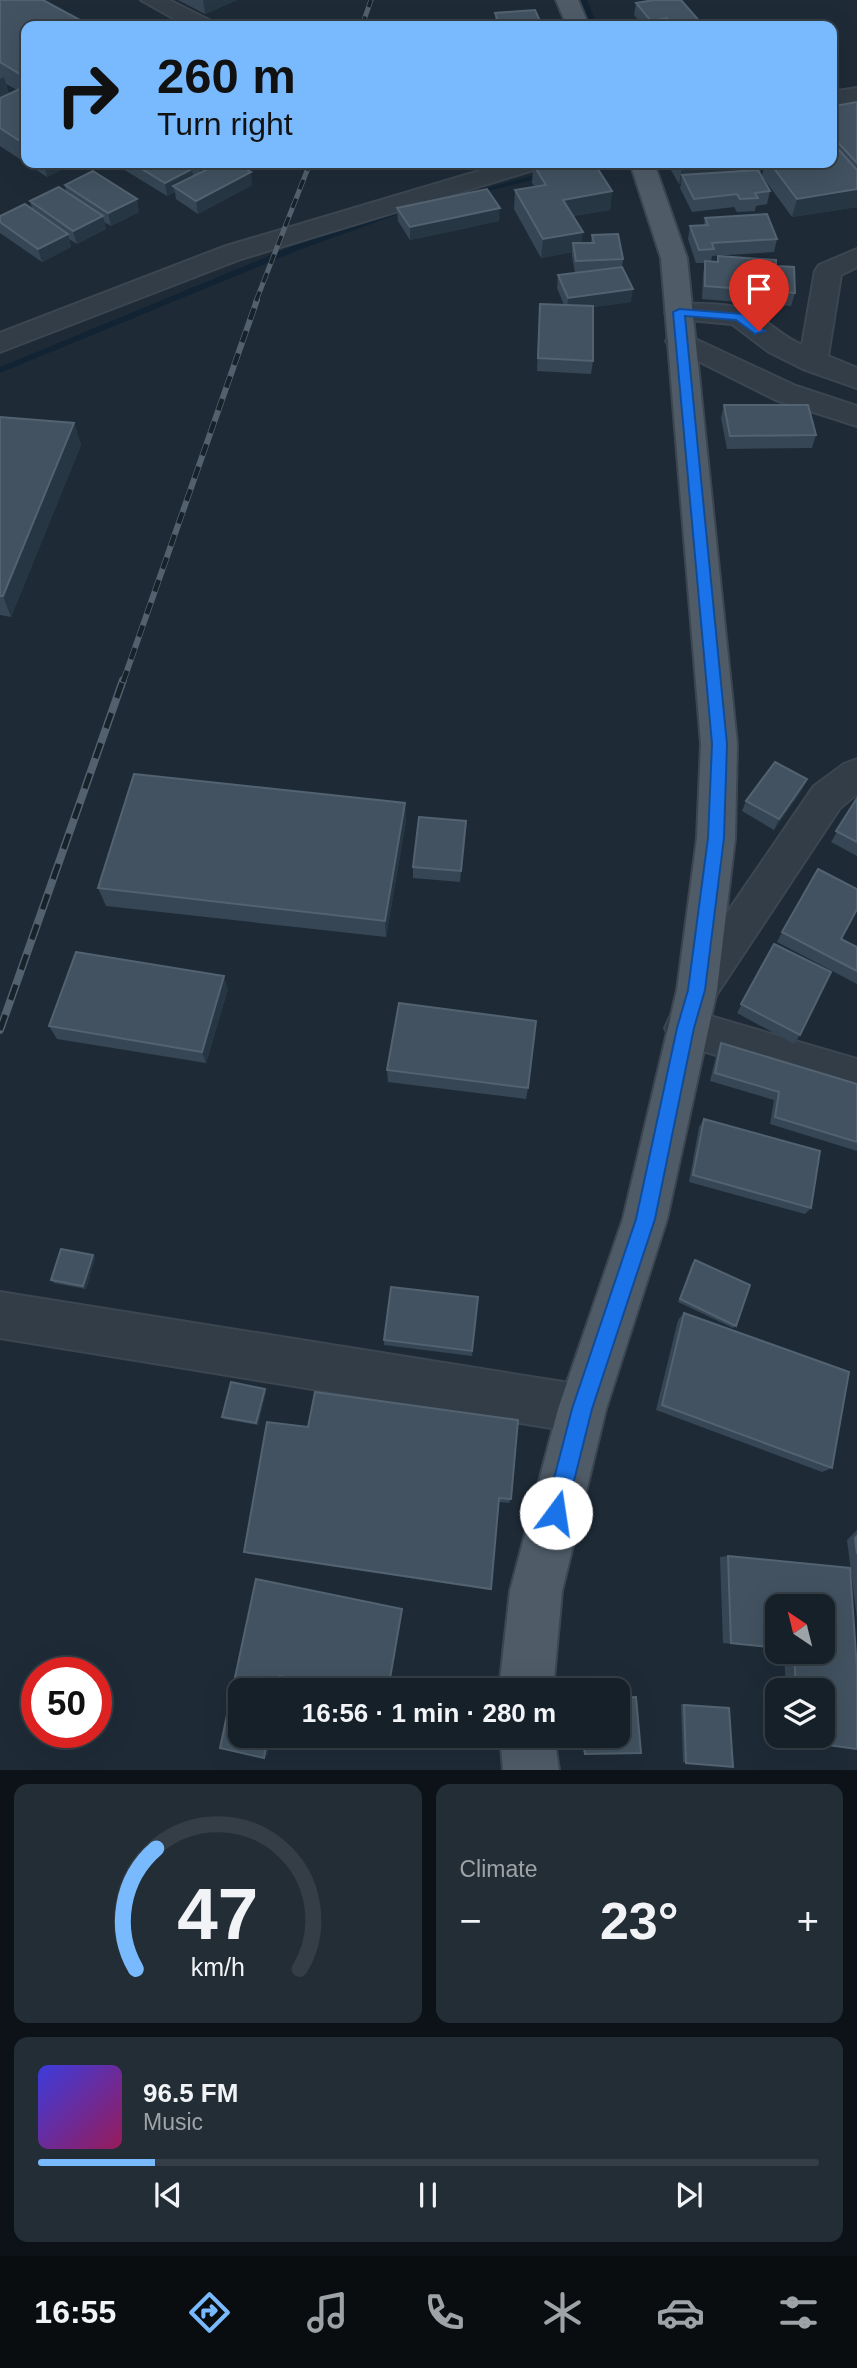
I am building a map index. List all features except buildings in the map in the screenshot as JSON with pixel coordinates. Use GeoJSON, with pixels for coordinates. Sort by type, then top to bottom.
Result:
{"type":"FeatureCollection","features":[{"type":"Feature","properties":{"kind":"main road"},"geometry":{"type":"LineString","coordinates":[[567,0],[576,21]]}},
{"type":"Feature","properties":{"kind":"main road"},"geometry":{"type":"LineString","coordinates":[[527,1678],[536,1591],[582,1409],[645,1219],[691,1009],[716,838],[719,744],[674,258],[644,168]]}},
{"type":"Feature","properties":{"kind":"main road"},"geometry":{"type":"LineString","coordinates":[[528,1748],[531,1769]]}},
{"type":"Feature","properties":{"kind":"street"},"geometry":{"type":"LineString","coordinates":[[152,0],[193,21]]}},
{"type":"Feature","properties":{"kind":"street"},"geometry":{"type":"LineString","coordinates":[[837,98],[857,94]]}},
{"type":"Feature","properties":{"kind":"street"},"geometry":{"type":"LineString","coordinates":[[0,343],[232,253],[474,169]]}},
{"type":"Feature","properties":{"kind":"street"},"geometry":{"type":"LineString","coordinates":[[813,363],[828,271],[857,257]]}},
{"type":"Feature","properties":{"kind":"street"},"geometry":{"type":"LineString","coordinates":[[680,327],[739,316],[779,346],[813,363],[857,379]]}},
{"type":"Feature","properties":{"kind":"street"},"geometry":{"type":"LineString","coordinates":[[680,327],[786,393],[857,416]]}},
{"type":"Feature","properties":{"kind":"street"},"geometry":{"type":"LineString","coordinates":[[857,774],[827,797],[691,1009],[857,1079]]}},
{"type":"Feature","properties":{"kind":"street"},"geometry":{"type":"LineString","coordinates":[[0,1315],[582,1409]]}},
{"type":"Feature","properties":{"kind":"waterway"},"geometry":{"type":"LineString","coordinates":[[584,0],[593,21]]}},
{"type":"Feature","properties":{"kind":"waterway"},"geometry":{"type":"LineString","coordinates":[[472,193],[546,174]]}},
{"type":"Feature","properties":{"kind":"waterway"},"geometry":{"type":"LineString","coordinates":[[0,370],[296,248],[414,207]]}},
{"type":"Feature","properties":{"kind":"railway"},"geometry":{"type":"LineString","coordinates":[[364,21],[371,0]]}},
{"type":"Feature","properties":{"kind":"railway"},"geometry":{"type":"LineString","coordinates":[[256,301],[308,168]]}},
{"type":"Feature","properties":{"kind":"railway"},"geometry":{"type":"LineString","coordinates":[[123,682],[257,300]]}},
{"type":"Feature","properties":{"kind":"railway"},"geometry":{"type":"LineString","coordinates":[[0,1030],[123,680]]}},
{"type":"Feature","properties":{"kind":"route"},"geometry":{"type":"LineString","coordinates":[[556,1513],[582,1409],[645,1219],[686,1028],[697,990],[716,838],[719,744],[679,312],[739,316],[759,331]]}}]}
